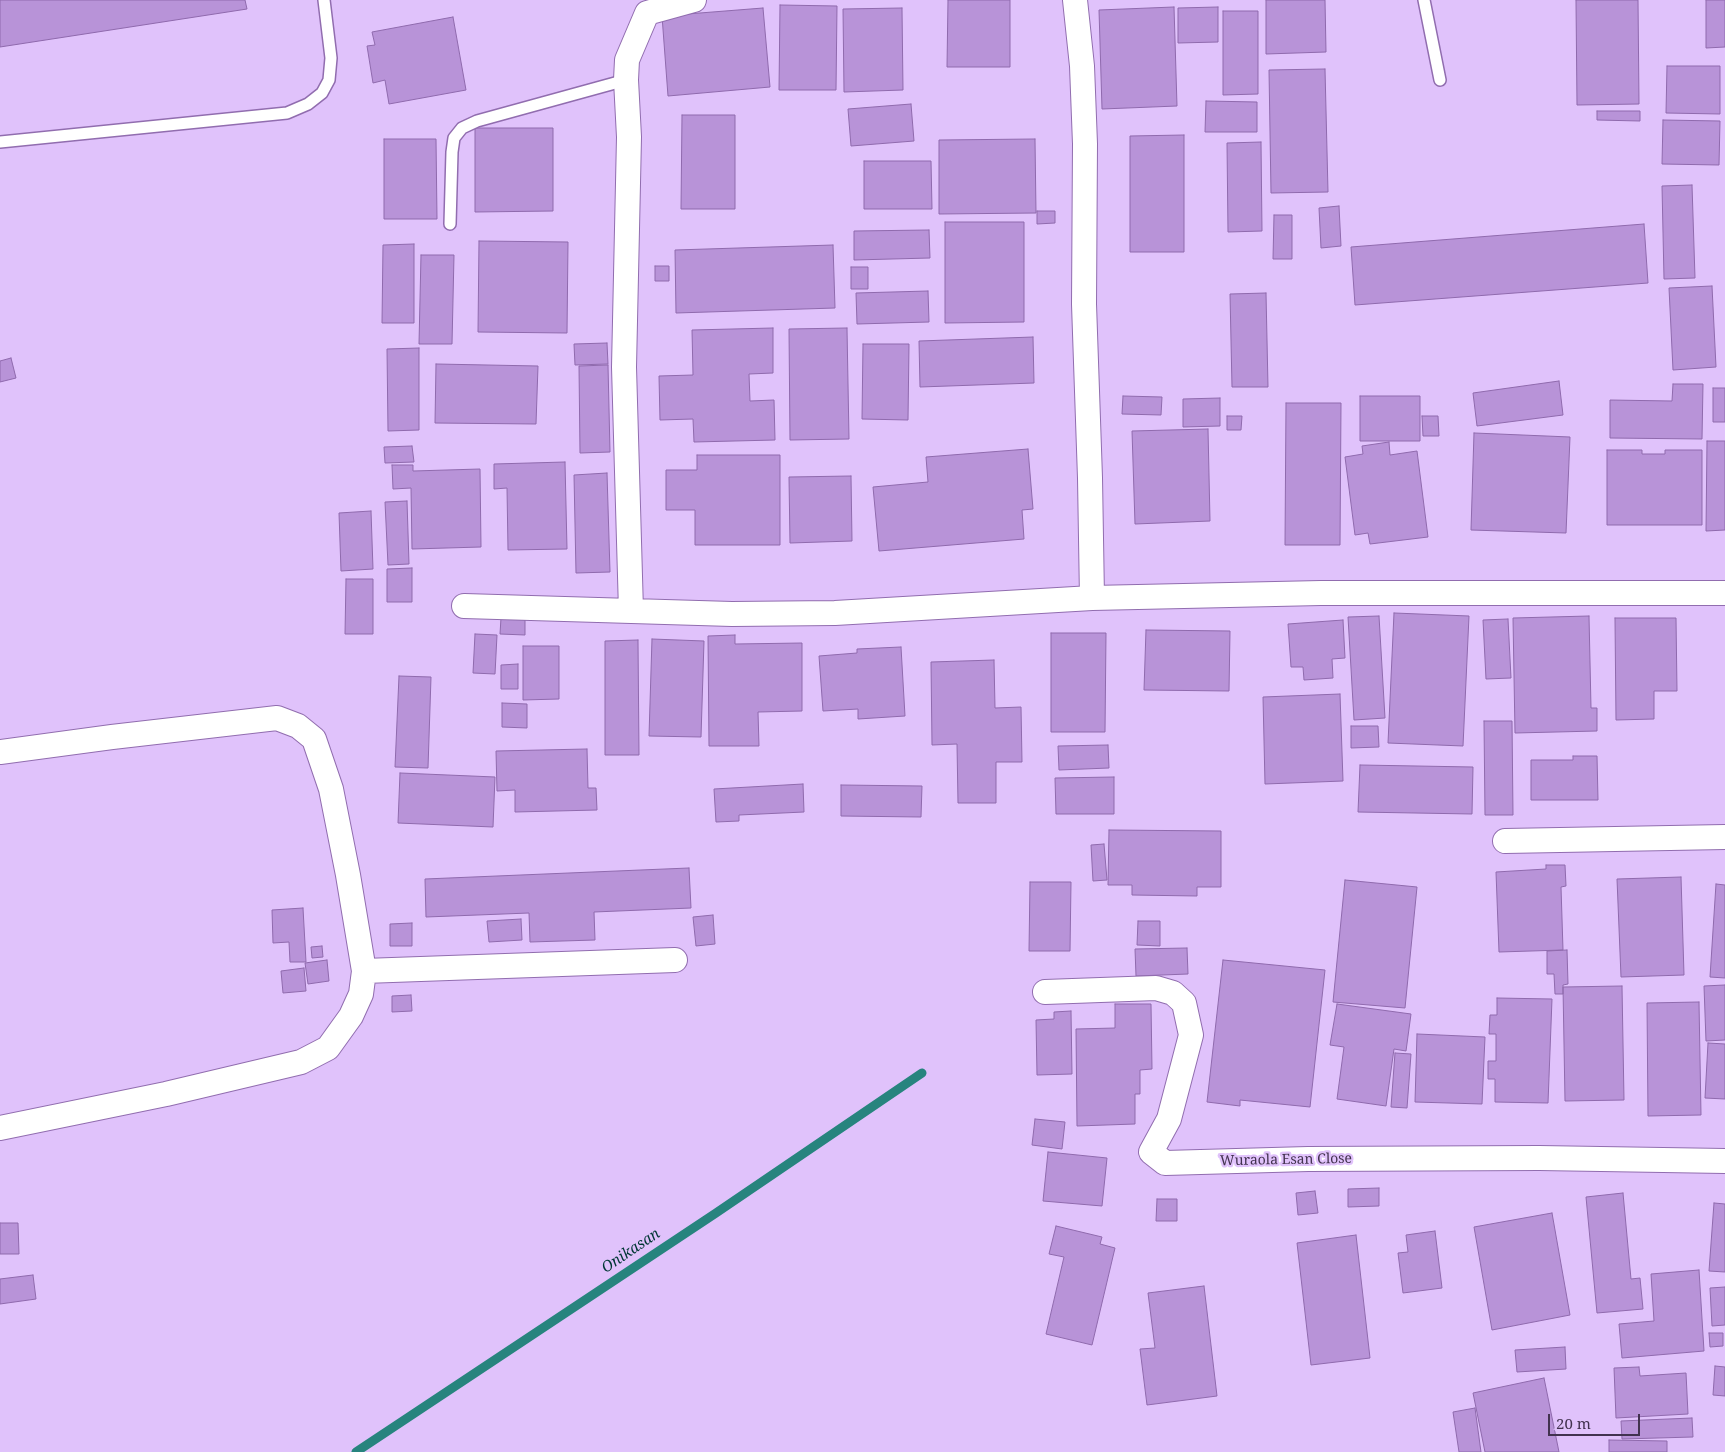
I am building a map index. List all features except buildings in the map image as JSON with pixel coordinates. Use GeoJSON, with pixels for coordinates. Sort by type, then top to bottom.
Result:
{"type":"FeatureCollection","features":[{"type":"Feature","properties":{"kind":"street"},"geometry":{"type":"LineString","coordinates":[[631,611],[624,367],[629,137],[626,80],[627,60],[647,13],[694,0]]}},
{"type":"Feature","properties":{"kind":"street"},"geometry":{"type":"LineString","coordinates":[[1075,0],[1082,66],[1085,144],[1084,304],[1092,598]]}},
{"type":"Feature","properties":{"kind":"street"},"geometry":{"type":"LineString","coordinates":[[464,606],[732,614],[835,613],[1092,598],[1322,593],[1725,593]]}},
{"type":"Feature","properties":{"kind":"street"},"geometry":{"type":"LineString","coordinates":[[0,752],[277,718],[298,726],[314,739],[331,789],[364,971],[361,994],[351,1016],[328,1048],[301,1062],[166,1094],[0,1128]]}},
{"type":"Feature","properties":{"kind":"street"},"geometry":{"type":"LineString","coordinates":[[1505,842],[1725,837]]}},
{"type":"Feature","properties":{"kind":"street"},"geometry":{"type":"LineString","coordinates":[[364,971],[674,960]]}},
{"type":"Feature","properties":{"kind":"street","name":"Wuraola Esan Close"},"geometry":{"type":"LineString","coordinates":[[1046,992],[1156,988],[1174,993],[1184,1003],[1192,1035],[1169,1119],[1151,1152],[1165,1162],[1520,1158],[1725,1161]]}},
{"type":"Feature","properties":{"kind":"lane"},"geometry":{"type":"LineString","coordinates":[[0,142],[287,113],[308,104],[322,93],[329,80],[331,58],[324,0]]}},
{"type":"Feature","properties":{"kind":"lane"},"geometry":{"type":"LineString","coordinates":[[1424,0],[1440,80]]}},
{"type":"Feature","properties":{"kind":"lane"},"geometry":{"type":"LineString","coordinates":[[450,224],[452,152],[454,138],[462,128],[477,121],[626,80]]}},
{"type":"Feature","properties":{"kind":"waterway","name":"Onikasan"},"geometry":{"type":"LineString","coordinates":[[356,1452],[716,1213],[922,1073]]}}]}
